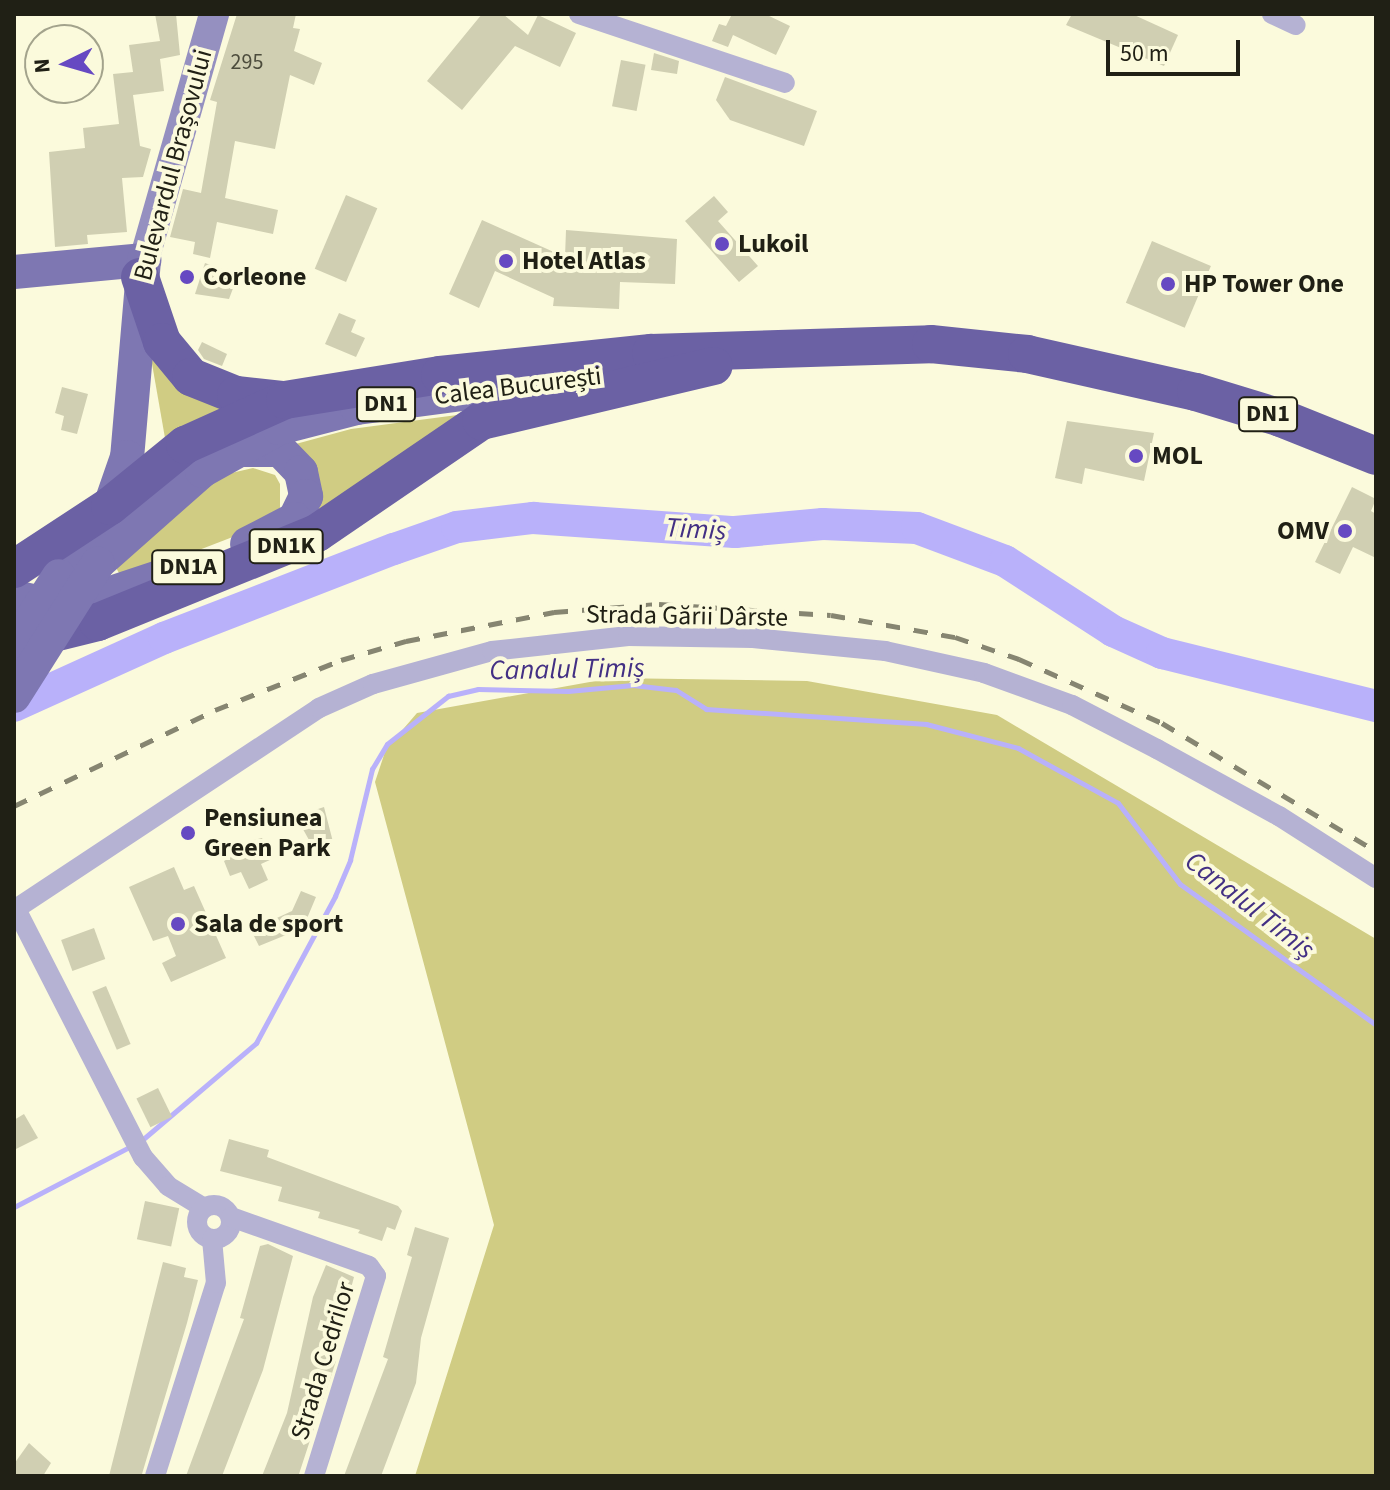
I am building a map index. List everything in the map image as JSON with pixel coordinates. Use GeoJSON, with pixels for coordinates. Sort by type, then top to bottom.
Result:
{"type":"FeatureCollection","features":[{"type":"Feature","properties":{"kind":"highway"},"geometry":{"type":"LineString","coordinates":[[142,268],[162,342],[191,377],[236,395],[285,400]]}},
{"type":"Feature","properties":{"kind":"highway","name":"Calea București"},"geometry":{"type":"LineString","coordinates":[[33,569],[185,445],[285,400],[440,375],[651,353],[759,353],[931,344],[1027,354],[1196,392],[1281,418],[1376,456]]}},
{"type":"Feature","properties":{"kind":"highway","name":"DN1K"},"geometry":{"type":"LineString","coordinates":[[18,640],[98,622],[317,533],[395,483],[459,433],[489,417],[653,384],[759,353]]}},
{"type":"Feature","properties":{"kind":"main road","name":"Bulevardul Brașovului"},"geometry":{"type":"LineString","coordinates":[[110,506],[132,436],[142,268],[214,14]]}},
{"type":"Feature","properties":{"kind":"main road"},"geometry":{"type":"LineString","coordinates":[[14,272],[142,268]]}},
{"type":"Feature","properties":{"kind":"main road","name":"Calea București"},"geometry":{"type":"LineString","coordinates":[[14,696],[98,563],[160,504],[235,451],[279,428],[357,408],[759,353]]}},
{"type":"Feature","properties":{"kind":"main road","name":"DN1A"},"geometry":{"type":"LineString","coordinates":[[14,597],[63,604],[113,595],[265,537],[295,519],[306,496],[294,460],[280,450],[235,451]]}},
{"type":"Feature","properties":{"kind":"main road"},"geometry":{"type":"LineString","coordinates":[[18,640],[33,569]]}},
{"type":"Feature","properties":{"kind":"street"},"geometry":{"type":"LineString","coordinates":[[579,14],[785,83]]}},
{"type":"Feature","properties":{"kind":"street"},"geometry":{"type":"LineString","coordinates":[[1272,14],[1296,25]]}},
{"type":"Feature","properties":{"kind":"street","name":"Strada Gării Dârste"},"geometry":{"type":"LineString","coordinates":[[15,910],[319,708],[373,684],[492,651],[628,636],[753,638],[885,651],[984,673],[1072,705],[1157,749],[1279,816],[1376,878]]}},
{"type":"Feature","properties":{"kind":"street"},"geometry":{"type":"LineString","coordinates":[[15,910],[143,1157],[168,1186],[204,1208],[220,1205],[231,1217],[227,1233],[212,1239]]}},
{"type":"Feature","properties":{"kind":"street"},"geometry":{"type":"LineString","coordinates":[[155,1476],[216,1283],[212,1239],[198,1229],[204,1208]]}},
{"type":"Feature","properties":{"kind":"street","name":"Strada Cedrilor"},"geometry":{"type":"LineString","coordinates":[[231,1217],[369,1266],[376,1276],[314,1476]]}},
{"type":"Feature","properties":{"kind":"shaded area"},"geometry":{"type":"Polygon","coordinates":[[[151,358],[231,408],[165,438],[151,358]]]}},
{"type":"Feature","properties":{"kind":"shaded area"},"geometry":{"type":"Polygon","coordinates":[[[480,412],[324,520],[281,448],[351,429],[480,412]]]}},
{"type":"Feature","properties":{"kind":"shaded area"},"geometry":{"type":"Polygon","coordinates":[[[253,468],[275,475],[280,484],[280,508],[261,526],[129,577],[119,573],[115,566],[171,508],[227,474],[253,468]]]}},
{"type":"Feature","properties":{"kind":"shaded area"},"geometry":{"type":"Polygon","coordinates":[[[612,678],[807,681],[997,715],[1376,939],[1376,1476],[415,1476],[494,1225],[375,782],[386,749],[417,713],[612,678]]]}},
{"type":"Feature","properties":{"kind":"building"},"geometry":{"type":"Polygon","coordinates":[[[155,14],[176,14],[180,55],[160,59],[164,91],[133,95],[140,146],[151,149],[143,177],[122,178],[127,232],[87,235],[88,244],[55,247],[49,152],[85,148],[83,128],[119,124],[113,74],[133,72],[129,45],[160,41],[155,14]]]}},
{"type":"Feature","properties":{"kind":"building"},"geometry":{"type":"Polygon","coordinates":[[[237,14],[296,14],[293,28],[300,29],[294,51],[322,63],[314,85],[290,75],[275,149],[235,141],[225,198],[278,210],[273,234],[217,222],[210,258],[193,254],[195,242],[170,237],[183,189],[201,193],[217,102],[210,100],[237,14]]]}},
{"type":"Feature","properties":{"kind":"building"},"geometry":{"type":"Polygon","coordinates":[[[482,14],[503,14],[528,35],[538,15],[576,33],[560,67],[515,46],[462,110],[427,81],[482,14]]]}},
{"type":"Feature","properties":{"kind":"building"},"geometry":{"type":"Polygon","coordinates":[[[732,14],[765,14],[790,26],[776,55],[733,35],[728,47],[712,41],[719,24],[726,26],[732,14]]]}},
{"type":"Feature","properties":{"kind":"building"},"geometry":{"type":"Polygon","coordinates":[[[1072,14],[1132,14],[1178,35],[1164,66],[1066,25],[1072,14]]]}},
{"type":"Feature","properties":{"kind":"building"},"geometry":{"type":"Polygon","coordinates":[[[654,53],[679,61],[677,74],[651,70],[654,53]]]}},
{"type":"Feature","properties":{"kind":"building"},"geometry":{"type":"Polygon","coordinates":[[[621,60],[646,65],[637,111],[612,106],[621,60]]]}},
{"type":"Feature","properties":{"kind":"building"},"geometry":{"type":"Polygon","coordinates":[[[725,77],[817,111],[804,146],[730,120],[716,100],[725,77]]]}},
{"type":"Feature","properties":{"kind":"building"},"geometry":{"type":"Polygon","coordinates":[[[346,195],[377,208],[346,282],[315,269],[346,195]]]}},
{"type":"Feature","properties":{"kind":"building","name":"Lukoil"},"geometry":{"type":"Polygon","coordinates":[[[714,196],[728,212],[718,221],[758,266],[739,282],[685,221],[714,196]]]}},
{"type":"Feature","properties":{"kind":"building"},"geometry":{"type":"Polygon","coordinates":[[[482,220],[565,257],[566,230],[677,239],[675,284],[620,282],[619,309],[553,306],[554,298],[495,271],[479,308],[449,294],[482,220]]]}},
{"type":"Feature","properties":{"kind":"building","name":"HP Tower One"},"geometry":{"type":"Polygon","coordinates":[[[1152,241],[1211,266],[1185,328],[1126,303],[1152,241]]]}},
{"type":"Feature","properties":{"kind":"building"},"geometry":{"type":"Polygon","coordinates":[[[205,263],[238,275],[229,299],[195,294],[205,263]]]}},
{"type":"Feature","properties":{"kind":"building"},"geometry":{"type":"Polygon","coordinates":[[[339,313],[356,320],[351,332],[365,338],[356,357],[325,344],[339,313]]]}},
{"type":"Feature","properties":{"kind":"building"},"geometry":{"type":"Polygon","coordinates":[[[202,342],[227,354],[222,366],[204,359],[198,350],[202,342]]]}},
{"type":"Feature","properties":{"kind":"building"},"geometry":{"type":"Polygon","coordinates":[[[62,387],[88,394],[77,434],[61,430],[64,416],[55,413],[62,387]]]}},
{"type":"Feature","properties":{"kind":"building"},"geometry":{"type":"Polygon","coordinates":[[[1067,421],[1154,433],[1144,481],[1085,468],[1082,484],[1055,478],[1067,421]]]}},
{"type":"Feature","properties":{"kind":"building","name":"OMV"},"geometry":{"type":"Polygon","coordinates":[[[1352,487],[1376,499],[1371,511],[1376,514],[1376,558],[1353,547],[1340,574],[1315,562],[1352,487]]]}},
{"type":"Feature","properties":{"kind":"building"},"geometry":{"type":"Polygon","coordinates":[[[324,807],[333,842],[314,849],[299,822],[305,820],[303,814],[324,807]]]}},
{"type":"Feature","properties":{"kind":"building"},"geometry":{"type":"Polygon","coordinates":[[[262,838],[272,859],[261,864],[268,880],[249,889],[241,872],[230,876],[224,861],[231,857],[226,847],[262,838]]]}},
{"type":"Feature","properties":{"kind":"building","name":"Sala de sport"},"geometry":{"type":"Polygon","coordinates":[[[174,867],[184,890],[194,886],[226,958],[171,982],[162,963],[176,956],[168,936],[153,941],[129,887],[174,867]]]}},
{"type":"Feature","properties":{"kind":"building"},"geometry":{"type":"Polygon","coordinates":[[[301,891],[316,897],[303,928],[259,946],[251,930],[292,911],[301,891]]]}},
{"type":"Feature","properties":{"kind":"building"},"geometry":{"type":"Polygon","coordinates":[[[94,928],[105,959],[72,971],[61,940],[94,928]]]}},
{"type":"Feature","properties":{"kind":"building"},"geometry":{"type":"Polygon","coordinates":[[[106,986],[131,1044],[117,1050],[92,992],[106,986]]]}},
{"type":"Feature","properties":{"kind":"building"},"geometry":{"type":"Polygon","coordinates":[[[158,1088],[172,1117],[150,1127],[136,1099],[158,1088]]]}},
{"type":"Feature","properties":{"kind":"building"},"geometry":{"type":"Polygon","coordinates":[[[24,1114],[38,1138],[14,1150],[14,1120],[24,1114]]]}},
{"type":"Feature","properties":{"kind":"building"},"geometry":{"type":"Polygon","coordinates":[[[229,1139],[269,1150],[267,1157],[398,1206],[402,1211],[395,1230],[387,1227],[382,1241],[358,1233],[360,1230],[318,1218],[320,1212],[278,1201],[282,1187],[220,1171],[229,1139]]]}},
{"type":"Feature","properties":{"kind":"building"},"geometry":{"type":"Polygon","coordinates":[[[145,1201],[179,1208],[171,1246],[137,1239],[145,1201]]]}},
{"type":"Feature","properties":{"kind":"building"},"geometry":{"type":"Polygon","coordinates":[[[415,1227],[449,1238],[421,1338],[416,1383],[381,1476],[344,1476],[388,1359],[383,1357],[412,1257],[407,1255],[415,1227]]]}},
{"type":"Feature","properties":{"kind":"building"},"geometry":{"type":"Polygon","coordinates":[[[268,1244],[293,1256],[263,1370],[222,1476],[186,1476],[244,1319],[240,1318],[260,1246],[268,1244]]]}},
{"type":"Feature","properties":{"kind":"building"},"geometry":{"type":"Polygon","coordinates":[[[163,1262],[186,1268],[184,1277],[198,1280],[142,1474],[109,1476],[163,1262]]]}},
{"type":"Feature","properties":{"kind":"building"},"geometry":{"type":"Polygon","coordinates":[[[326,1265],[354,1277],[332,1360],[336,1361],[299,1474],[262,1476],[287,1413],[313,1297],[326,1265]]]}},
{"type":"Feature","properties":{"kind":"building"},"geometry":{"type":"Polygon","coordinates":[[[29,1443],[51,1463],[43,1476],[14,1476],[14,1464],[29,1443]]]}},
{"type":"Feature","properties":{"kind":"waterway","name":"Timiș"},"geometry":{"type":"LineString","coordinates":[[14,706],[164,638],[394,549],[457,527],[533,518],[735,532],[823,524],[917,528],[1005,561],[1113,631],[1162,653],[1376,706]]}},
{"type":"Feature","properties":{"kind":"waterway","name":"Canalul Timiș"},"geometry":{"type":"LineString","coordinates":[[142,1140],[256,1043],[335,896],[350,860],[372,769],[387,744],[448,696],[478,689],[568,691],[633,685],[676,690],[706,709],[926,724],[1018,748],[1118,803],[1180,884],[1376,1025]]}},
{"type":"Feature","properties":{"kind":"waterway","name":"Canalul Timiș"},"geometry":{"type":"LineString","coordinates":[[14,1207],[133,1145]]}},
{"type":"Feature","properties":{"kind":"railway"},"geometry":{"type":"LineString","coordinates":[[14,806],[215,710],[341,660],[406,641],[554,612],[659,604],[831,615],[955,637],[1019,659],[1162,723],[1376,851]]}},
{"type":"Feature","properties":{"kind":"place","name":"Lukoil"},"geometry":{"type":"Point","coordinates":[722,244]}},
{"type":"Feature","properties":{"kind":"place","name":"Hotel Atlas"},"geometry":{"type":"Point","coordinates":[506,261]}},
{"type":"Feature","properties":{"kind":"place","name":"Corleone"},"geometry":{"type":"Point","coordinates":[187,277]}},
{"type":"Feature","properties":{"kind":"place","name":"HP Tower One"},"geometry":{"type":"Point","coordinates":[1168,284]}},
{"type":"Feature","properties":{"kind":"place","name":"MOL"},"geometry":{"type":"Point","coordinates":[1136,456]}},
{"type":"Feature","properties":{"kind":"place","name":"OMV"},"geometry":{"type":"Point","coordinates":[1345,531]}},
{"type":"Feature","properties":{"kind":"place","name":"Pensiunea Green Park"},"geometry":{"type":"Point","coordinates":[188,833]}},
{"type":"Feature","properties":{"kind":"place","name":"Sala de sport"},"geometry":{"type":"Point","coordinates":[178,924]}}]}
